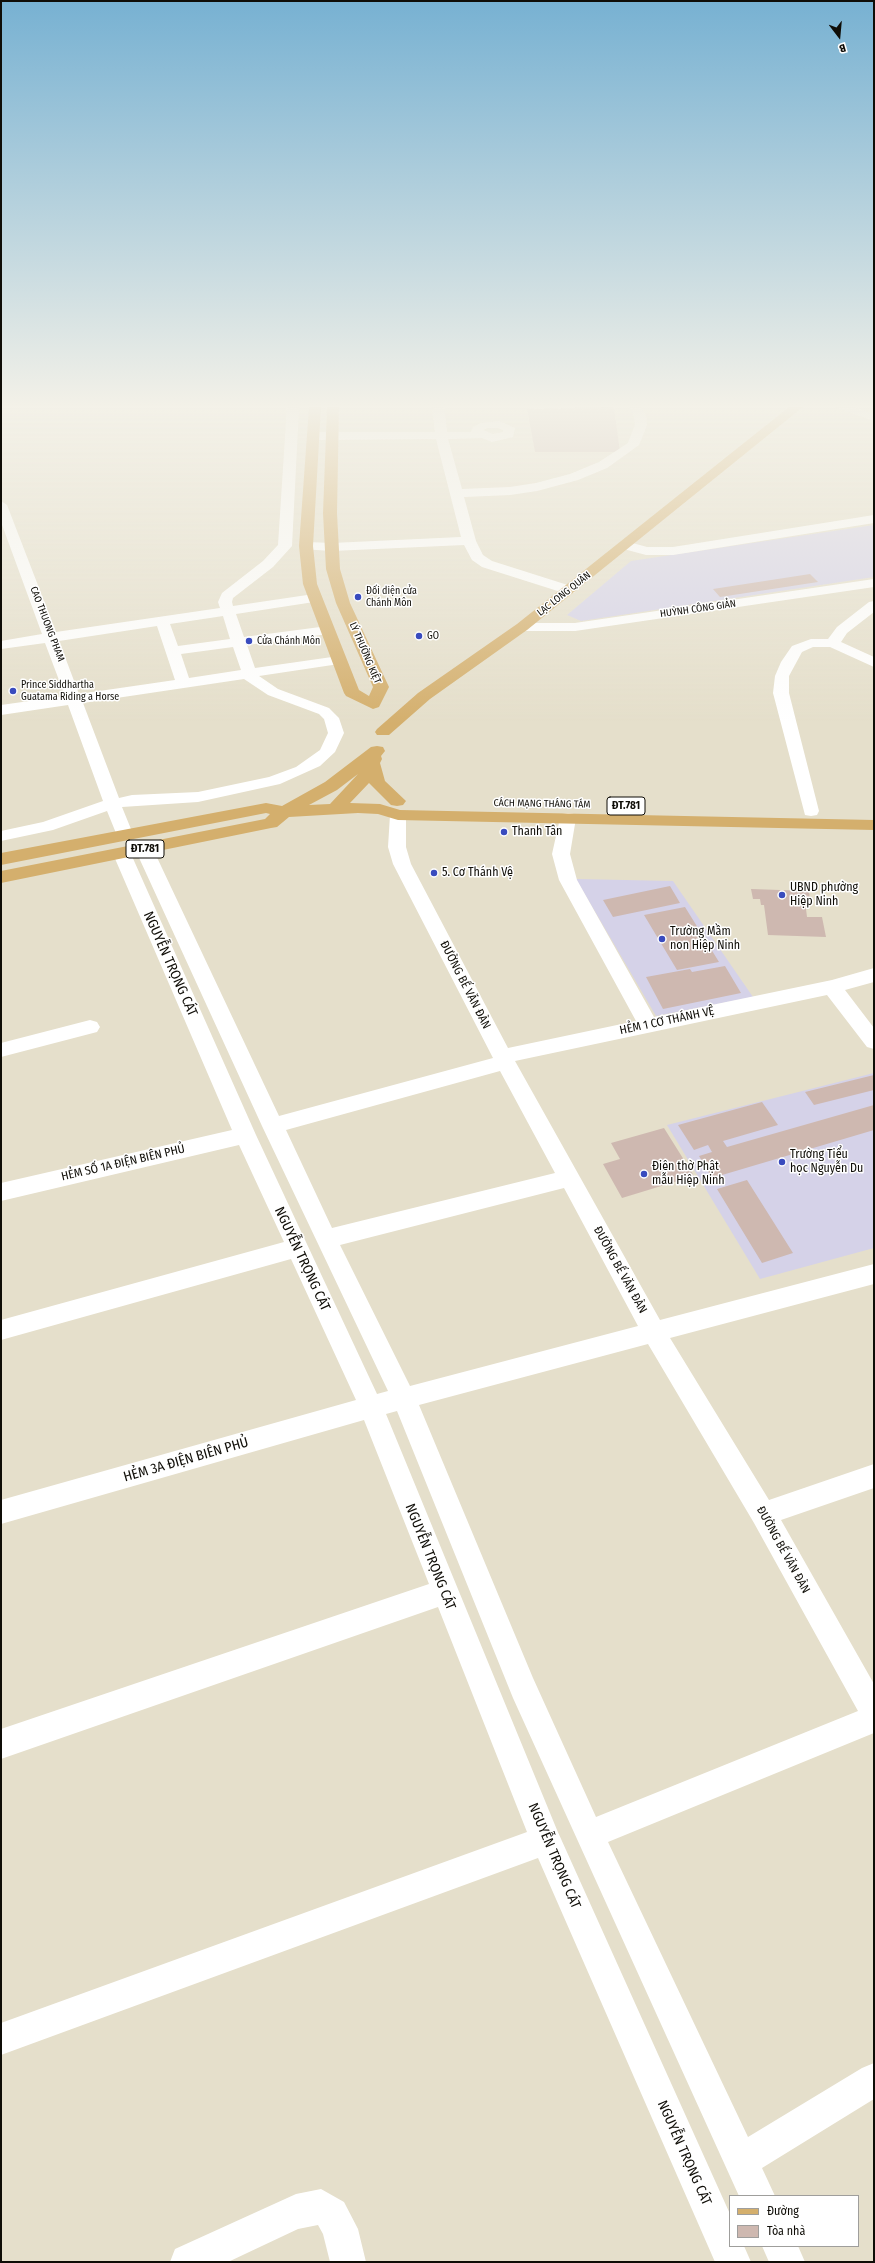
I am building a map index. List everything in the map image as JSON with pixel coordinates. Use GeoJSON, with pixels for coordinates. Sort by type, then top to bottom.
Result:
{"type":"FeatureCollection","features":[{"type":"Feature","properties":{"kind":"main road","name":"LÝ THƯỜNG KIỆT"},"geometry":{"type":"LineString","coordinates":[[308,513],[306,546],[307,571],[314,598],[352,692],[373,704],[381,687],[337,586],[333,569],[330,513]]}},
{"type":"Feature","properties":{"kind":"main road","name":"LẠC LONG QUÂN"},"geometry":{"type":"LineString","coordinates":[[383,732],[424,696],[522,627],[666,513]]}},
{"type":"Feature","properties":{"kind":"main road"},"geometry":{"type":"LineString","coordinates":[[336,808],[364,778],[374,758],[383,732],[381,717],[373,704]]}},
{"type":"Feature","properties":{"kind":"main road"},"geometry":{"type":"LineString","coordinates":[[374,758],[377,783],[392,809]]}},
{"type":"Feature","properties":{"kind":"main road"},"geometry":{"type":"LineString","coordinates":[[284,812],[330,786],[374,758]]}},
{"type":"Feature","properties":{"kind":"main road","name":"CÁCH MẠNG THÁNG TÁM"},"geometry":{"type":"LineString","coordinates":[[1,877],[130,847],[266,808],[284,812],[336,808],[874,812]]}},
{"type":"Feature","properties":{"kind":"main road","name":"CÁCH MẠNG THÁNG TÁM"},"geometry":{"type":"LineString","coordinates":[[392,809],[568,818],[874,825]]}},
{"type":"Feature","properties":{"kind":"main road","name":"CÁCH MẠNG THÁNG TÁM"},"geometry":{"type":"LineString","coordinates":[[9,857],[130,847],[271,823],[284,812]]}},
{"type":"Feature","properties":{"kind":"main road"},"geometry":{"type":"LineString","coordinates":[[9,857],[22,873]]}},
{"type":"Feature","properties":{"kind":"street","name":"CAO THUONG PHAM"},"geometry":{"type":"LineString","coordinates":[[4,513],[130,847]]}},
{"type":"Feature","properties":{"kind":"street"},"geometry":{"type":"LineString","coordinates":[[1,836],[47,826],[113,804],[132,800],[198,797],[274,781],[302,770],[314,763],[327,752],[336,733],[331,718],[324,711],[309,704],[273,692],[258,684],[252,678],[225,602],[227,596],[268,564],[285,546],[287,513]]}},
{"type":"Feature","properties":{"kind":"street"},"geometry":{"type":"LineString","coordinates":[[461,513],[468,541],[477,557],[487,564],[569,590]]}},
{"type":"Feature","properties":{"kind":"street"},"geometry":{"type":"LineString","coordinates":[[625,546],[646,551],[673,551],[874,519]]}},
{"type":"Feature","properties":{"kind":"street"},"geometry":{"type":"LineString","coordinates":[[306,546],[332,547],[468,541]]}},
{"type":"Feature","properties":{"kind":"street","name":"HUỲNH CÔNG GIẢN"},"geometry":{"type":"LineString","coordinates":[[522,627],[575,627],[874,583]]}},
{"type":"Feature","properties":{"kind":"street"},"geometry":{"type":"LineString","coordinates":[[1,645],[314,598]]}},
{"type":"Feature","properties":{"kind":"street"},"geometry":{"type":"LineString","coordinates":[[832,643],[842,630],[874,605]]}},
{"type":"Feature","properties":{"kind":"street"},"geometry":{"type":"LineString","coordinates":[[162,620],[183,682]]}},
{"type":"Feature","properties":{"kind":"street"},"geometry":{"type":"LineString","coordinates":[[172,651],[328,630]]}},
{"type":"Feature","properties":{"kind":"street"},"geometry":{"type":"LineString","coordinates":[[811,811],[781,693],[782,676],[788,662],[797,649],[811,643],[832,643],[874,663]]}},
{"type":"Feature","properties":{"kind":"street"},"geometry":{"type":"LineString","coordinates":[[1,710],[339,660]]}},
{"type":"Feature","properties":{"kind":"street","name":"ĐƯỜNG BẾ VĂN ĐÀN"},"geometry":{"type":"LineString","coordinates":[[392,809],[397,848],[402,864],[504,1059],[654,1332],[763,1514],[874,1712]]}},
{"type":"Feature","properties":{"kind":"street"},"geometry":{"type":"LineString","coordinates":[[568,818],[561,854],[568,880],[648,1025]]}},
{"type":"Feature","properties":{"kind":"street"},"geometry":{"type":"LineString","coordinates":[[130,847],[272,1126],[404,1398],[523,1688],[589,1835],[757,2195]]}},
{"type":"Feature","properties":{"kind":"street","name":"NGUYỄN TRỌNG CÁT"},"geometry":{"type":"LineString","coordinates":[[130,847],[244,1135],[371,1407],[444,1592],[546,1840],[733,2262]]}},
{"type":"Feature","properties":{"kind":"street","name":"HẺM 1 CƠ THÁNH VỆ"},"geometry":{"type":"LineString","coordinates":[[272,1126],[504,1059],[648,1025],[832,987],[874,974]]}},
{"type":"Feature","properties":{"kind":"street"},"geometry":{"type":"LineString","coordinates":[[832,987],[874,1042]]}},
{"type":"Feature","properties":{"kind":"street"},"geometry":{"type":"LineString","coordinates":[[1,1050],[90,1027]]}},
{"type":"Feature","properties":{"kind":"street","name":"HẺM SỐ 1A ĐIỆN BIÊN PHỦ"},"geometry":{"type":"LineString","coordinates":[[1,1192],[244,1135]]}},
{"type":"Feature","properties":{"kind":"street"},"geometry":{"type":"LineString","coordinates":[[326,1239],[569,1178]]}},
{"type":"Feature","properties":{"kind":"street"},"geometry":{"type":"LineString","coordinates":[[1,1330],[297,1248]]}},
{"type":"Feature","properties":{"kind":"street","name":"HẺM 3A ĐIỆN BIÊN PHỦ"},"geometry":{"type":"LineString","coordinates":[[1,1512],[404,1398],[874,1274]]}},
{"type":"Feature","properties":{"kind":"street"},"geometry":{"type":"LineString","coordinates":[[763,1514],[874,1476]]}},
{"type":"Feature","properties":{"kind":"street"},"geometry":{"type":"LineString","coordinates":[[1,1744],[444,1592]]}},
{"type":"Feature","properties":{"kind":"street"},"geometry":{"type":"LineString","coordinates":[[589,1835],[874,1719]]}},
{"type":"Feature","properties":{"kind":"street"},"geometry":{"type":"LineString","coordinates":[[1,2039],[546,1840]]}},
{"type":"Feature","properties":{"kind":"street"},"geometry":{"type":"LineString","coordinates":[[741,2161],[874,2080]]}},
{"type":"Feature","properties":{"kind":"street"},"geometry":{"type":"LineString","coordinates":[[188,2262],[296,2212],[321,2207],[332,2214],[340,2229],[348,2262]]}},
{"type":"Feature","properties":{"kind":"street"},"geometry":{"type":"LineString","coordinates":[[780,2247],[788,2262]]}},
{"type":"Feature","properties":{"kind":"shaded area"},"geometry":{"type":"Polygon","coordinates":[[[874,525],[874,577],[581,621],[567,615],[631,561],[874,525]]]}},
{"type":"Feature","properties":{"kind":"shaded area","name":"Trường Mầm non Hiệp Ninh"},"geometry":{"type":"Polygon","coordinates":[[[576,879],[673,881],[753,997],[656,1016],[576,879]]]}},
{"type":"Feature","properties":{"kind":"shaded area","name":"Trường Tiểu học Nguyễn Du"},"geometry":{"type":"Polygon","coordinates":[[[874,1073],[874,1248],[760,1279],[667,1125],[874,1073]]]}},
{"type":"Feature","properties":{"kind":"building"},"geometry":{"type":"Polygon","coordinates":[[[810,574],[818,582],[720,597],[713,589],[810,574]]]}},
{"type":"Feature","properties":{"kind":"building"},"geometry":{"type":"Polygon","coordinates":[[[670,886],[680,903],[613,917],[603,900],[670,886]]]}},
{"type":"Feature","properties":{"kind":"building"},"geometry":{"type":"Polygon","coordinates":[[[751,889],[809,891],[810,901],[805,901],[807,917],[822,917],[826,937],[768,935],[764,905],[761,905],[760,899],[753,899],[751,889]]]}},
{"type":"Feature","properties":{"kind":"building"},"geometry":{"type":"Polygon","coordinates":[[[685,907],[719,962],[677,970],[644,915],[685,907]]]}},
{"type":"Feature","properties":{"kind":"building"},"geometry":{"type":"Polygon","coordinates":[[[725,966],[741,993],[663,1009],[646,977],[690,969],[692,972],[725,966]]]}},
{"type":"Feature","properties":{"kind":"building"},"geometry":{"type":"Polygon","coordinates":[[[874,1075],[874,1090],[814,1105],[805,1092],[874,1075]]]}},
{"type":"Feature","properties":{"kind":"building"},"geometry":{"type":"Polygon","coordinates":[[[762,1102],[778,1125],[723,1141],[727,1147],[874,1105],[874,1130],[712,1178],[699,1156],[712,1152],[708,1145],[694,1150],[678,1125],[762,1102]]]}},
{"type":"Feature","properties":{"kind":"building"},"geometry":{"type":"Polygon","coordinates":[[[664,1128],[694,1176],[622,1198],[603,1164],[620,1159],[611,1143],[664,1128]]]}},
{"type":"Feature","properties":{"kind":"building"},"geometry":{"type":"Polygon","coordinates":[[[747,1180],[793,1253],[762,1263],[717,1189],[747,1180]]]}},
{"type":"Feature","properties":{"kind":"place","name":"Đối diện cửa Chánh Môn"},"geometry":{"type":"Point","coordinates":[358,597]}},
{"type":"Feature","properties":{"kind":"place","name":"GO"},"geometry":{"type":"Point","coordinates":[419,636]}},
{"type":"Feature","properties":{"kind":"place","name":"Cửa Chánh Môn"},"geometry":{"type":"Point","coordinates":[249,641]}},
{"type":"Feature","properties":{"kind":"place","name":"Prince Siddhartha Guatama Riding a Horse"},"geometry":{"type":"Point","coordinates":[13,691]}},
{"type":"Feature","properties":{"kind":"place","name":"Thanh Tân"},"geometry":{"type":"Point","coordinates":[504,832]}},
{"type":"Feature","properties":{"kind":"place","name":"5. Cơ Thánh Vệ"},"geometry":{"type":"Point","coordinates":[434,873]}},
{"type":"Feature","properties":{"kind":"place","name":"UBND phường Hiệp Ninh"},"geometry":{"type":"Point","coordinates":[782,895]}},
{"type":"Feature","properties":{"kind":"place","name":"Trường Mầm non Hiệp Ninh"},"geometry":{"type":"Point","coordinates":[662,939]}},
{"type":"Feature","properties":{"kind":"place","name":"Trường Tiểu học Nguyễn Du"},"geometry":{"type":"Point","coordinates":[782,1162]}},
{"type":"Feature","properties":{"kind":"place","name":"Điện thờ Phật mẫu Hiệp Ninh"},"geometry":{"type":"Point","coordinates":[644,1174]}}]}
